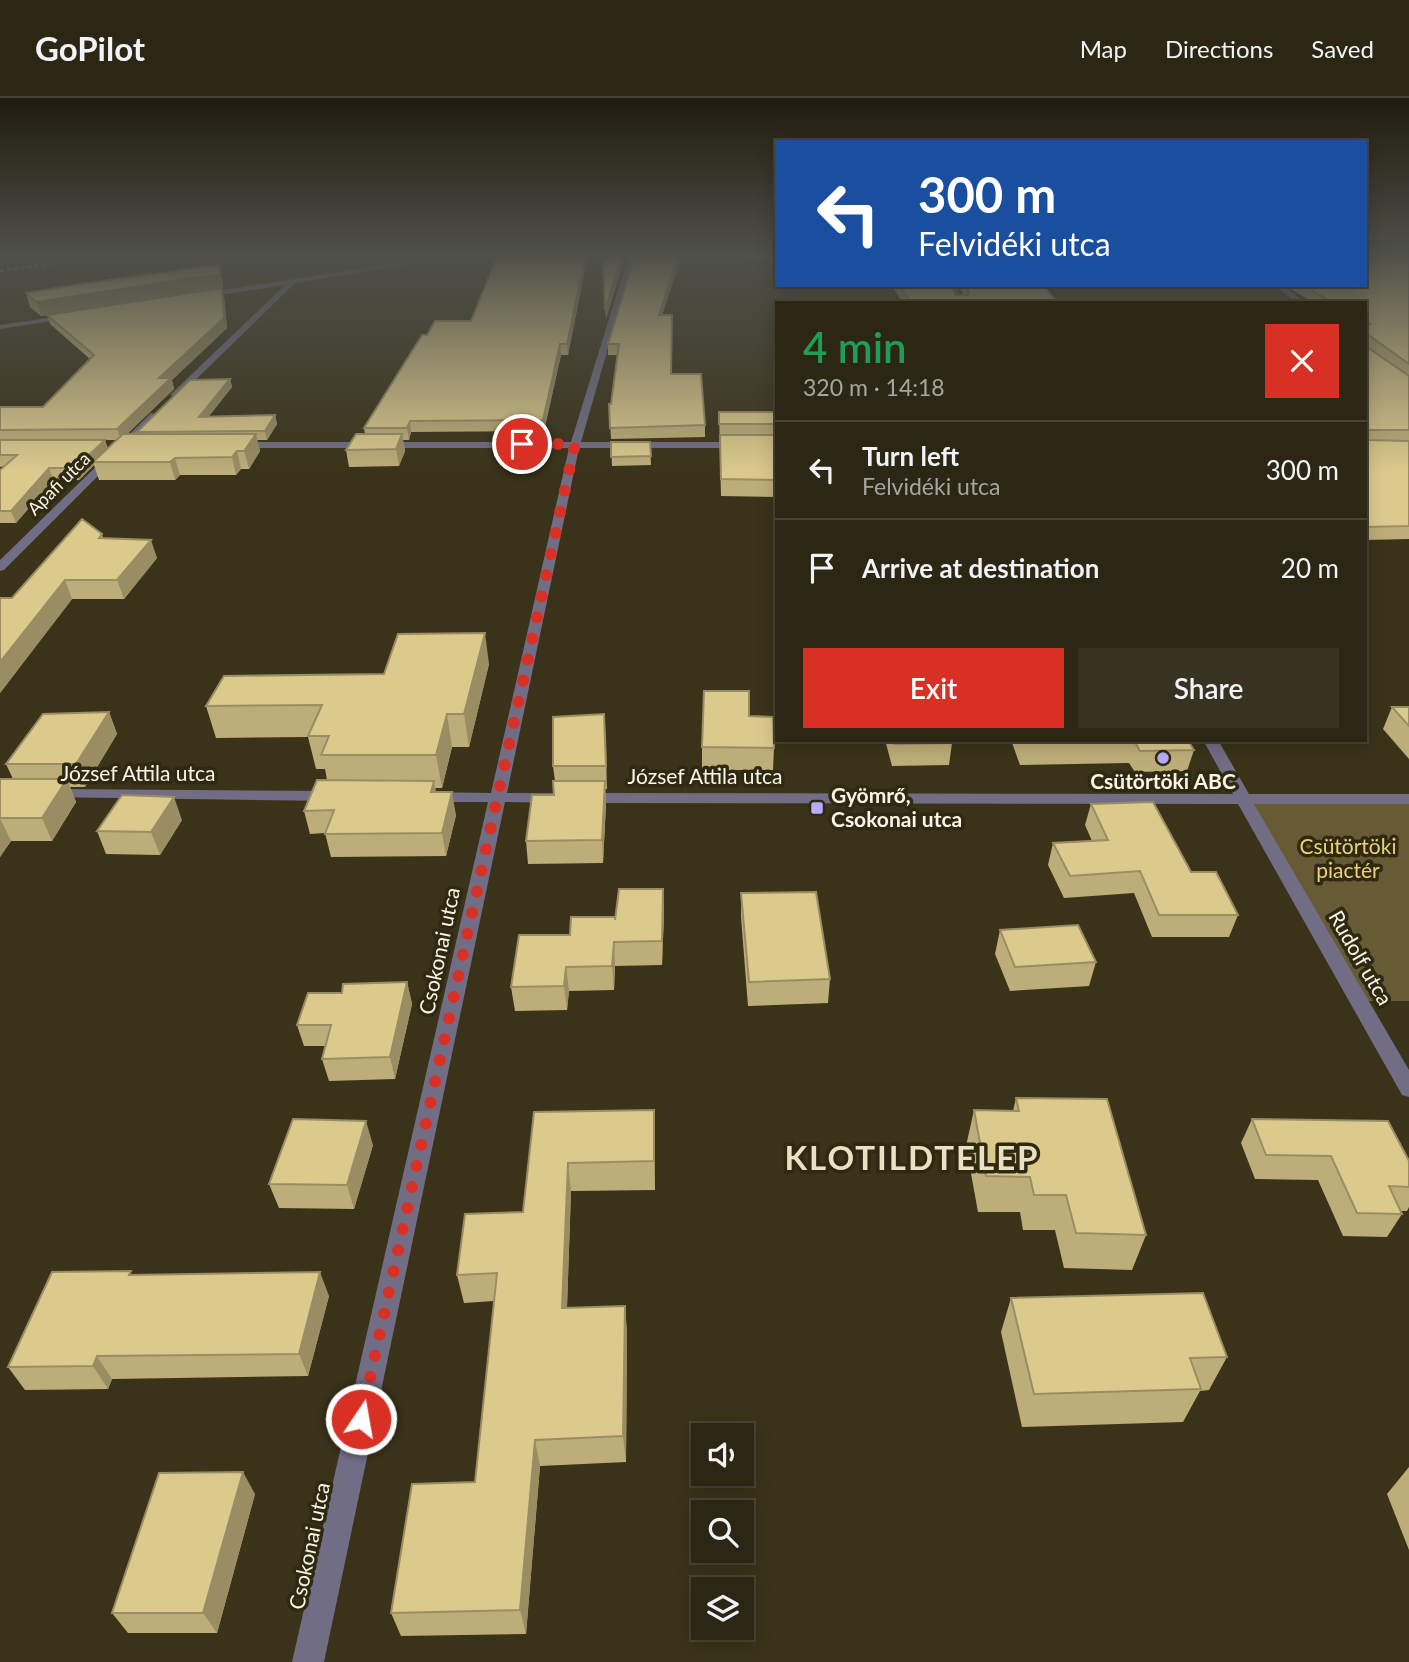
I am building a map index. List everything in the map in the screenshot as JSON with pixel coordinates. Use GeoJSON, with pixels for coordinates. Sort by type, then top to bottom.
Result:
{"type":"FeatureCollection","features":[{"type":"Feature","properties":{"kind":"street","name":"Apafi utca"},"geometry":{"type":"LineString","coordinates":[[0,567],[245,327]]}},
{"type":"Feature","properties":{"kind":"street","name":"Csokonai utca"},"geometry":{"type":"LineString","coordinates":[[308,1662],[575,444],[610,327]]}},
{"type":"Feature","properties":{"kind":"street"},"geometry":{"type":"LineString","coordinates":[[109,446],[136,445]]}},
{"type":"Feature","properties":{"kind":"street"},"geometry":{"type":"LineString","coordinates":[[219,445],[775,445]]}},
{"type":"Feature","properties":{"kind":"street","name":"Rudolf utca"},"geometry":{"type":"LineString","coordinates":[[1211,742],[1409,1089]]}},
{"type":"Feature","properties":{"kind":"street","name":"József Attila utca"},"geometry":{"type":"LineString","coordinates":[[28,794],[347,796]]}},
{"type":"Feature","properties":{"kind":"street","name":"József Attila utca"},"geometry":{"type":"LineString","coordinates":[[416,797],[1409,799]]}},
{"type":"Feature","properties":{"kind":"green space","name":"Csütörtöki piactér"},"geometry":{"type":"Polygon","coordinates":[[[1243,799],[1409,799],[1409,1001],[1359,1001],[1243,799]]]}},
{"type":"Feature","properties":{"kind":"building"},"geometry":{"type":"Polygon","coordinates":[[[61,327],[214,327],[159,378],[171,378],[117,429],[0,430],[0,407],[43,407],[94,355],[61,327]]]}},
{"type":"Feature","properties":{"kind":"building"},"geometry":{"type":"Polygon","coordinates":[[[432,327],[571,327],[567,344],[560,344],[543,420],[410,421],[407,428],[364,428],[422,335],[427,335],[432,327]]]}},
{"type":"Feature","properties":{"kind":"building"},"geometry":{"type":"Polygon","coordinates":[[[613,327],[672,327],[671,374],[701,374],[705,425],[610,428],[609,404],[619,344],[608,344],[613,327]]]}},
{"type":"Feature","properties":{"kind":"building"},"geometry":{"type":"Polygon","coordinates":[[[1367,327],[1409,327],[1409,364],[1370,336],[1367,337],[1367,327]]]}},
{"type":"Feature","properties":{"kind":"building"},"geometry":{"type":"Polygon","coordinates":[[[1367,347],[1409,376],[1409,430],[1367,432],[1367,347]]]}},
{"type":"Feature","properties":{"kind":"building"},"geometry":{"type":"Polygon","coordinates":[[[230,379],[199,417],[275,415],[265,431],[137,432],[190,380],[230,379]]]}},
{"type":"Feature","properties":{"kind":"building"},"geometry":{"type":"Polygon","coordinates":[[[719,412],[775,412],[775,424],[719,424],[719,412]]]}},
{"type":"Feature","properties":{"kind":"building"},"geometry":{"type":"Polygon","coordinates":[[[123,434],[256,434],[244,451],[237,451],[232,457],[175,458],[170,462],[93,462],[123,434]]]}},
{"type":"Feature","properties":{"kind":"building"},"geometry":{"type":"Polygon","coordinates":[[[356,434],[402,434],[396,449],[346,450],[356,434]]]}},
{"type":"Feature","properties":{"kind":"building"},"geometry":{"type":"Polygon","coordinates":[[[720,435],[775,435],[775,480],[721,479],[720,435]]]}},
{"type":"Feature","properties":{"kind":"building"},"geometry":{"type":"Polygon","coordinates":[[[0,440],[105,440],[75,468],[49,468],[11,511],[0,511],[0,470],[17,455],[0,455],[0,440]]]}},
{"type":"Feature","properties":{"kind":"building"},"geometry":{"type":"Polygon","coordinates":[[[1367,440],[1409,441],[1409,526],[1367,527],[1367,440]]]}},
{"type":"Feature","properties":{"kind":"building"},"geometry":{"type":"Polygon","coordinates":[[[611,442],[650,442],[651,456],[611,457],[611,442]]]}},
{"type":"Feature","properties":{"kind":"building"},"geometry":{"type":"Polygon","coordinates":[[[82,519],[102,534],[99,538],[151,540],[117,580],[65,580],[0,662],[0,598],[12,598],[82,519]]]}},
{"type":"Feature","properties":{"kind":"building"},"geometry":{"type":"Polygon","coordinates":[[[485,633],[464,714],[447,714],[436,755],[321,755],[329,736],[308,736],[322,705],[206,706],[224,676],[384,674],[398,634],[485,633]]]}},
{"type":"Feature","properties":{"kind":"building"},"geometry":{"type":"Polygon","coordinates":[[[704,691],[749,691],[749,716],[773,717],[774,748],[702,747],[704,691]]]}},
{"type":"Feature","properties":{"kind":"building"},"geometry":{"type":"Polygon","coordinates":[[[1392,707],[1409,707],[1409,726],[1392,707]]]}},
{"type":"Feature","properties":{"kind":"building"},"geometry":{"type":"Polygon","coordinates":[[[109,712],[76,764],[6,764],[43,714],[109,712]]]}},
{"type":"Feature","properties":{"kind":"building"},"geometry":{"type":"Polygon","coordinates":[[[604,714],[606,766],[553,766],[553,717],[604,714]]]}},
{"type":"Feature","properties":{"kind":"building"},"geometry":{"type":"Polygon","coordinates":[[[894,742],[952,743],[894,744],[894,742]]]}},
{"type":"Feature","properties":{"kind":"building"},"geometry":{"type":"Polygon","coordinates":[[[1024,742],[1135,742],[1024,743],[1024,742]]]}},
{"type":"Feature","properties":{"kind":"building"},"geometry":{"type":"Polygon","coordinates":[[[1135,742],[1189,742],[1194,750],[1140,751],[1135,742]]]}},
{"type":"Feature","properties":{"kind":"building"},"geometry":{"type":"Polygon","coordinates":[[[0,779],[67,779],[42,818],[0,818],[0,779]]]}},
{"type":"Feature","properties":{"kind":"building"},"geometry":{"type":"Polygon","coordinates":[[[317,780],[434,781],[431,792],[452,792],[442,833],[325,834],[334,810],[304,811],[317,780]]]}},
{"type":"Feature","properties":{"kind":"building"},"geometry":{"type":"Polygon","coordinates":[[[553,781],[605,781],[602,840],[526,841],[532,795],[554,795],[553,781]]]}},
{"type":"Feature","properties":{"kind":"building"},"geometry":{"type":"Polygon","coordinates":[[[122,795],[174,797],[151,832],[97,831],[122,795]]]}},
{"type":"Feature","properties":{"kind":"building"},"geometry":{"type":"Polygon","coordinates":[[[1153,802],[1191,872],[1216,872],[1238,915],[1159,915],[1140,871],[1070,876],[1053,843],[1108,840],[1091,804],[1153,802]]]}},
{"type":"Feature","properties":{"kind":"building"},"geometry":{"type":"Polygon","coordinates":[[[619,889],[663,889],[662,941],[614,942],[612,966],[566,967],[564,986],[511,987],[519,935],[570,935],[571,917],[615,917],[615,920],[619,889]]]}},
{"type":"Feature","properties":{"kind":"building"},"geometry":{"type":"Polygon","coordinates":[[[816,892],[830,979],[749,982],[741,893],[816,892]]]}},
{"type":"Feature","properties":{"kind":"building"},"geometry":{"type":"Polygon","coordinates":[[[1078,925],[1096,962],[1015,967],[1000,930],[1078,925]]]}},
{"type":"Feature","properties":{"kind":"building"},"geometry":{"type":"Polygon","coordinates":[[[407,982],[390,1057],[322,1059],[331,1025],[297,1025],[308,993],[342,993],[343,984],[407,982]]]}},
{"type":"Feature","properties":{"kind":"building"},"geometry":{"type":"Polygon","coordinates":[[[1016,1098],[1107,1099],[1146,1235],[1076,1233],[1066,1195],[1034,1195],[1030,1177],[986,1176],[974,1110],[1019,1111],[1016,1098]]]}},
{"type":"Feature","properties":{"kind":"building"},"geometry":{"type":"Polygon","coordinates":[[[654,1110],[654,1161],[568,1163],[562,1308],[625,1306],[623,1436],[535,1440],[520,1610],[391,1613],[412,1484],[475,1482],[497,1273],[457,1275],[465,1214],[523,1212],[534,1112],[654,1110]]]}},
{"type":"Feature","properties":{"kind":"building"},"geometry":{"type":"Polygon","coordinates":[[[293,1119],[366,1121],[347,1185],[269,1184],[293,1119]]]}},
{"type":"Feature","properties":{"kind":"building"},"geometry":{"type":"Polygon","coordinates":[[[1252,1119],[1388,1121],[1409,1161],[1409,1187],[1389,1186],[1402,1214],[1357,1213],[1331,1156],[1266,1155],[1252,1119]]]}},
{"type":"Feature","properties":{"kind":"building"},"geometry":{"type":"Polygon","coordinates":[[[131,1271],[129,1275],[320,1272],[299,1354],[97,1356],[93,1366],[8,1367],[52,1272],[131,1271]]]}},
{"type":"Feature","properties":{"kind":"building"},"geometry":{"type":"Polygon","coordinates":[[[1203,1293],[1227,1357],[1190,1358],[1201,1389],[1034,1394],[1011,1298],[1203,1293]]]}},
{"type":"Feature","properties":{"kind":"building"},"geometry":{"type":"Polygon","coordinates":[[[243,1472],[203,1613],[112,1613],[159,1473],[243,1472]]]}},
{"type":"Feature","properties":{"kind":"place","name":"Csütörtöki ABC"},"geometry":{"type":"Point","coordinates":[1163,758]}},
{"type":"Feature","properties":{"kind":"place","name":"Gyömrő, Csokonai utca"},"geometry":{"type":"Point","coordinates":[817,808]}},
{"type":"Feature","properties":{"kind":"district","name":"KLOTILDTELEP"},"geometry":{"type":"Point","coordinates":[912,1158]}},
{"type":"Feature","properties":{"kind":"route"},"geometry":{"type":"LineString","coordinates":[[361,1419],[575,444],[522,444]]}}]}
